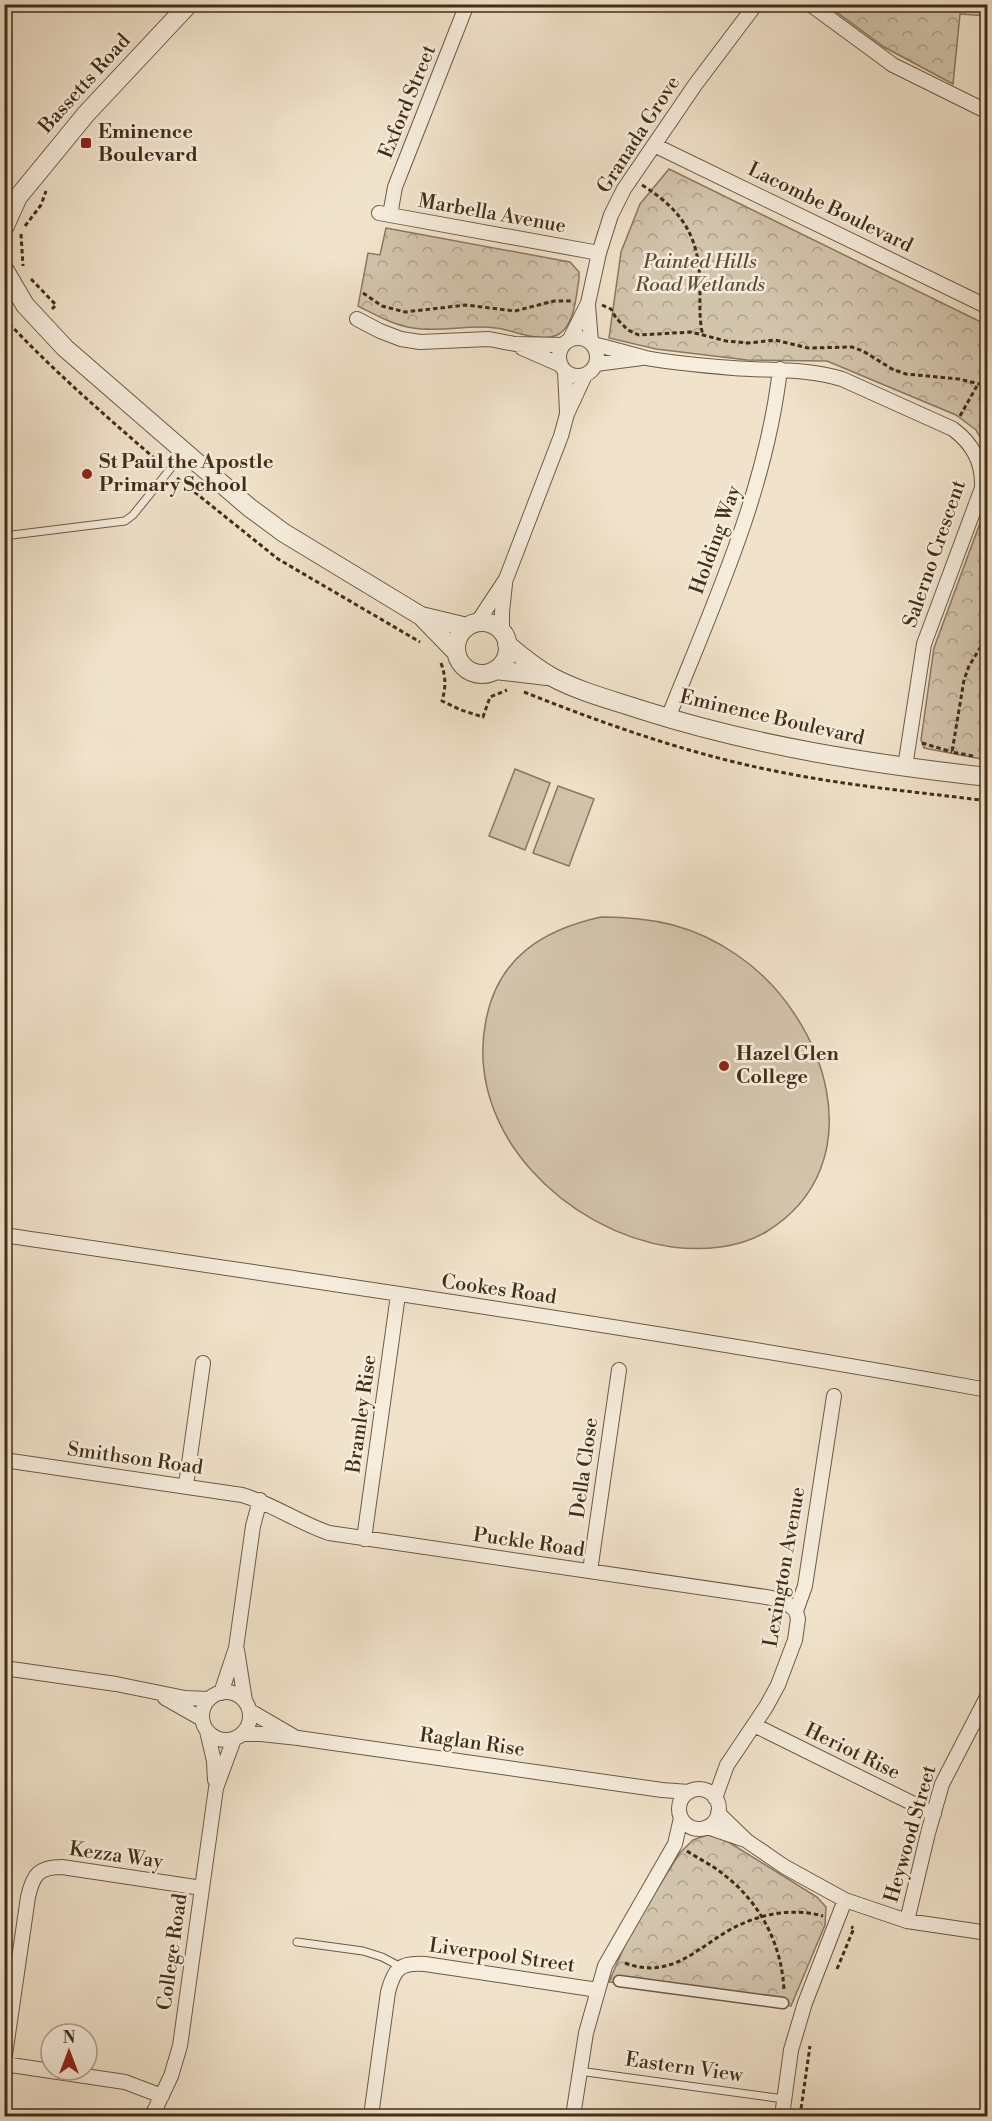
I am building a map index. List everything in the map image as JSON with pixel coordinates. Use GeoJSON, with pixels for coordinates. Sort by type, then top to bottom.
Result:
{"type":"FeatureCollection","features":[{"type":"Feature","properties":{"kind":"street","name":"Bassetts Road"},"geometry":{"type":"LineString","coordinates":[[4,228],[11,202],[86,114],[189,4]]}},
{"type":"Feature","properties":{"kind":"street","name":"Exford Street"},"geometry":{"type":"LineString","coordinates":[[385,214],[467,4]]}},
{"type":"Feature","properties":{"kind":"street","name":"Granada Grove"},"geometry":{"type":"LineString","coordinates":[[592,343],[588,303],[598,253],[611,215],[631,178],[695,85],[756,4]]}},
{"type":"Feature","properties":{"kind":"street"},"geometry":{"type":"LineString","coordinates":[[810,4],[893,65],[987,112]]}},
{"type":"Feature","properties":{"kind":"street","name":"Lacombe Boulevard"},"geometry":{"type":"LineString","coordinates":[[654,145],[987,307]]}},
{"type":"Feature","properties":{"kind":"street","name":"Marbella Avenue"},"geometry":{"type":"LineString","coordinates":[[385,214],[598,253]]}},
{"type":"Feature","properties":{"kind":"street"},"geometry":{"type":"LineString","coordinates":[[4,269],[25,305],[65,348],[250,508],[284,533],[421,616],[456,652],[462,665],[468,670],[480,674],[495,670],[505,659],[502,612],[506,579],[561,436],[567,414],[585,375],[596,364],[597,353],[592,343],[581,338],[566,342],[515,344],[489,339],[420,342],[380,332],[357,320]]}},
{"type":"Feature","properties":{"kind":"street"},"geometry":{"type":"LineString","coordinates":[[4,294],[25,305]]}},
{"type":"Feature","properties":{"kind":"street","name":"Granada Grove"},"geometry":{"type":"LineString","coordinates":[[566,342],[588,303]]}},
{"type":"Feature","properties":{"kind":"street"},"geometry":{"type":"LineString","coordinates":[[566,342],[559,355],[563,368],[567,414]]}},
{"type":"Feature","properties":{"kind":"street","name":"Salerno Crescent"},"geometry":{"type":"LineString","coordinates":[[592,343],[647,358],[732,368],[824,373],[953,429],[974,449],[981,470],[982,488],[924,644],[905,767]]}},
{"type":"Feature","properties":{"kind":"street"},"geometry":{"type":"LineString","coordinates":[[515,344],[574,375],[585,375]]}},
{"type":"Feature","properties":{"kind":"street","name":"Salerno Crescent"},"geometry":{"type":"LineString","coordinates":[[596,364],[647,358]]}},
{"type":"Feature","properties":{"kind":"street","name":"Holding Way"},"geometry":{"type":"LineString","coordinates":[[668,718],[734,550],[759,479],[775,410],[780,369]]}},
{"type":"Feature","properties":{"kind":"street"},"geometry":{"type":"LineString","coordinates":[[456,652],[458,638],[472,625],[506,579]]}},
{"type":"Feature","properties":{"kind":"street"},"geometry":{"type":"LineString","coordinates":[[421,616],[472,625],[491,624],[505,638]]}},
{"type":"Feature","properties":{"kind":"street","name":"Eminence Boulevard"},"geometry":{"type":"LineString","coordinates":[[505,638],[552,677]]}},
{"type":"Feature","properties":{"kind":"street","name":"Eminence Boulevard"},"geometry":{"type":"LineString","coordinates":[[495,670],[552,677],[583,690],[668,718],[795,750],[987,777]]}},
{"type":"Feature","properties":{"kind":"street","name":"Cookes Road"},"geometry":{"type":"LineString","coordinates":[[4,1235],[841,1364],[987,1390]]}},
{"type":"Feature","properties":{"kind":"street","name":"Bramley Rise"},"geometry":{"type":"LineString","coordinates":[[364,1539],[398,1295]]}},
{"type":"Feature","properties":{"kind":"street"},"geometry":{"type":"LineString","coordinates":[[186,1485],[203,1363]]}},
{"type":"Feature","properties":{"kind":"street","name":"Della Close"},"geometry":{"type":"LineString","coordinates":[[590,1571],[619,1370]]}},
{"type":"Feature","properties":{"kind":"street","name":"Lexington Avenue"},"geometry":{"type":"LineString","coordinates":[[715,1798],[727,1764],[778,1685],[789,1658],[797,1628],[796,1611],[805,1587],[834,1396]]}},
{"type":"Feature","properties":{"kind":"street","name":"Smithson Road"},"geometry":{"type":"LineString","coordinates":[[4,1460],[186,1485],[260,1500]]}},
{"type":"Feature","properties":{"kind":"street"},"geometry":{"type":"LineString","coordinates":[[205,1725],[205,1705],[215,1696],[236,1648],[253,1526],[260,1500]]}},
{"type":"Feature","properties":{"kind":"street","name":"Puckle Road"},"geometry":{"type":"LineString","coordinates":[[260,1500],[313,1528],[329,1533],[766,1597],[780,1600],[796,1611]]}},
{"type":"Feature","properties":{"kind":"street"},"geometry":{"type":"LineString","coordinates":[[152,1692],[205,1725],[219,1739],[238,1737],[250,1720],[236,1648]]}},
{"type":"Feature","properties":{"kind":"street"},"geometry":{"type":"LineString","coordinates":[[4,1668],[116,1684],[185,1698],[234,1694],[247,1706]]}},
{"type":"Feature","properties":{"kind":"street","name":"Heywood Street"},"geometry":{"type":"LineString","coordinates":[[908,1921],[934,1814],[948,1770],[976,1721],[987,1695]]}},
{"type":"Feature","properties":{"kind":"street","name":"Raglan Rise"},"geometry":{"type":"LineString","coordinates":[[247,1706],[298,1738]]}},
{"type":"Feature","properties":{"kind":"street","name":"College Road"},"geometry":{"type":"LineString","coordinates":[[153,2116],[171,2076],[180,2046],[216,1788],[214,1761],[205,1725]]}},
{"type":"Feature","properties":{"kind":"street","name":"Heriot Rise"},"geometry":{"type":"LineString","coordinates":[[754,1725],[934,1814]]}},
{"type":"Feature","properties":{"kind":"street","name":"Raglan Rise"},"geometry":{"type":"LineString","coordinates":[[238,1737],[261,1734],[298,1738],[641,1787],[695,1790]]}},
{"type":"Feature","properties":{"kind":"street","name":"College Road"},"geometry":{"type":"LineString","coordinates":[[216,1788],[238,1737]]}},
{"type":"Feature","properties":{"kind":"street","name":"Lexington Avenue"},"geometry":{"type":"LineString","coordinates":[[695,1790],[727,1764]]}},
{"type":"Feature","properties":{"kind":"street","name":"Raglan Rise"},"geometry":{"type":"LineString","coordinates":[[641,1787],[680,1813]]}},
{"type":"Feature","properties":{"kind":"street"},"geometry":{"type":"LineString","coordinates":[[573,2116],[586,2033],[609,1956],[675,1844],[680,1802],[695,1790],[711,1793],[718,1802],[716,1819],[675,1844]]}},
{"type":"Feature","properties":{"kind":"street"},"geometry":{"type":"LineString","coordinates":[[680,1813],[689,1826],[747,1841]]}},
{"type":"Feature","properties":{"kind":"street"},"geometry":{"type":"LineString","coordinates":[[718,1813],[747,1841],[795,1874],[845,1900],[908,1921],[987,1933]]}},
{"type":"Feature","properties":{"kind":"street","name":"Kezza Way"},"geometry":{"type":"LineString","coordinates":[[4,2063],[28,1897],[32,1882],[42,1870],[62,1868],[202,1888]]}},
{"type":"Feature","properties":{"kind":"street"},"geometry":{"type":"LineString","coordinates":[[782,2116],[790,2050],[805,2003],[845,1900]]}},
{"type":"Feature","properties":{"kind":"street","name":"Liverpool Street"},"geometry":{"type":"LineString","coordinates":[[401,1967],[415,1963],[425,1964],[598,1990]]}},
{"type":"Feature","properties":{"kind":"street"},"geometry":{"type":"LineString","coordinates":[[371,2116],[388,1992],[394,1974],[401,1967]]}},
{"type":"Feature","properties":{"kind":"street"},"geometry":{"type":"LineString","coordinates":[[619,1981],[783,2003]]}},
{"type":"Feature","properties":{"kind":"street"},"geometry":{"type":"LineString","coordinates":[[4,2063],[125,2082],[162,2096]]}},
{"type":"Feature","properties":{"kind":"lane"},"geometry":{"type":"LineString","coordinates":[[4,536],[125,521],[133,515],[184,452]]}},
{"type":"Feature","properties":{"kind":"lane","name":"Liverpool Street"},"geometry":{"type":"LineString","coordinates":[[297,1942],[363,1951],[382,1957],[401,1967]]}},
{"type":"Feature","properties":{"kind":"lane","name":"Eastern View"},"geometry":{"type":"LineString","coordinates":[[579,2071],[784,2099]]}},
{"type":"Feature","properties":{"kind":"path"},"geometry":{"type":"LineString","coordinates":[[631,178],[672,206],[690,232],[699,272],[699,311],[703,336]]}},
{"type":"Feature","properties":{"kind":"path"},"geometry":{"type":"LineString","coordinates":[[24,270],[21,231],[41,205]]}},
{"type":"Feature","properties":{"kind":"path"},"geometry":{"type":"LineString","coordinates":[[32,279],[56,305],[39,320]]}},
{"type":"Feature","properties":{"kind":"path"},"geometry":{"type":"LineString","coordinates":[[363,293],[382,306],[405,312],[466,305],[515,311],[554,301],[588,303],[608,307],[622,326],[639,335],[691,332],[719,340],[742,343],[775,340],[820,349],[852,347],[906,374],[959,379],[987,386]]}},
{"type":"Feature","properties":{"kind":"path"},"geometry":{"type":"LineString","coordinates":[[980,384],[987,392]]}},
{"type":"Feature","properties":{"kind":"path"},"geometry":{"type":"LineString","coordinates":[[953,429],[980,384]]}},
{"type":"Feature","properties":{"kind":"path"},"geometry":{"type":"LineString","coordinates":[[952,752],[964,680],[969,666],[987,635]]}},
{"type":"Feature","properties":{"kind":"path"},"geometry":{"type":"LineString","coordinates":[[461,710],[483,717],[490,697],[513,688]]}},
{"type":"Feature","properties":{"kind":"path"},"geometry":{"type":"LineString","coordinates":[[522,692],[647,738],[736,763],[879,789],[987,801]]}},
{"type":"Feature","properties":{"kind":"path"},"geometry":{"type":"LineString","coordinates":[[909,741],[977,757]]}},
{"type":"Feature","properties":{"kind":"path"},"geometry":{"type":"LineString","coordinates":[[675,1844],[722,1873],[739,1887],[763,1916],[775,1943],[782,1968],[783,2003]]}},
{"type":"Feature","properties":{"kind":"path"},"geometry":{"type":"LineString","coordinates":[[609,1956],[637,1966],[672,1965],[685,1960],[737,1926],[763,1916],[795,1912],[810,1913],[854,1928],[834,1975]]}},
{"type":"Feature","properties":{"kind":"path"},"geometry":{"type":"LineString","coordinates":[[800,2116],[811,2042]]}},
{"type":"Feature","properties":{"kind":"green space"},"geometry":{"type":"Polygon","coordinates":[[[827,5],[987,5],[987,16],[960,14],[953,84],[884,47],[827,5]]]}},
{"type":"Feature","properties":{"kind":"green space","name":"Painted Hills Road Wetlands"},"geometry":{"type":"Polygon","coordinates":[[[669,169],[987,325],[987,450],[976,430],[956,415],[827,361],[747,360],[656,349],[609,338],[621,252],[640,204],[669,169]]]}},
{"type":"Feature","properties":{"kind":"green space"},"geometry":{"type":"Polygon","coordinates":[[[386,228],[570,262],[579,272],[572,317],[559,334],[545,338],[486,327],[434,330],[406,327],[378,316],[358,306],[368,253],[380,255],[386,228]]]}},
{"type":"Feature","properties":{"kind":"green space"},"geometry":{"type":"Polygon","coordinates":[[[987,504],[987,760],[924,748],[921,740],[934,648],[987,504]]]}},
{"type":"Feature","properties":{"kind":"green space"},"geometry":{"type":"Polygon","coordinates":[[[515,769],[550,783],[525,850],[489,836],[515,769]]]}},
{"type":"Feature","properties":{"kind":"green space"},"geometry":{"type":"Polygon","coordinates":[[[558,786],[594,799],[569,866],[533,853],[558,786]]]}},
{"type":"Feature","properties":{"kind":"green space"},"geometry":{"type":"Polygon","coordinates":[[[601,917],[638,919],[672,925],[705,936],[737,955],[769,982],[795,1015],[815,1052],[826,1091],[829,1131],[821,1169],[800,1203],[766,1232],[733,1245],[696,1249],[672,1247],[633,1238],[596,1221],[561,1198],[531,1170],[507,1138],[491,1101],[483,1062],[486,1020],[492,998],[512,964],[526,950],[560,930],[601,917]]]}},
{"type":"Feature","properties":{"kind":"green space"},"geometry":{"type":"Polygon","coordinates":[[[707,1835],[719,1837],[730,1843],[817,1897],[826,1907],[825,1925],[791,2006],[609,1982],[631,1931],[679,1854],[693,1840],[707,1835]]]}},
{"type":"Feature","properties":{"kind":"place","name":"Eminence Boulevard"},"geometry":{"type":"Point","coordinates":[86,143]}},
{"type":"Feature","properties":{"kind":"place","name":"St Paul the Apostle Primary School"},"geometry":{"type":"Point","coordinates":[87,474]}},
{"type":"Feature","properties":{"kind":"place","name":"Hazel Glen College"},"geometry":{"type":"Point","coordinates":[724,1066]}}]}
